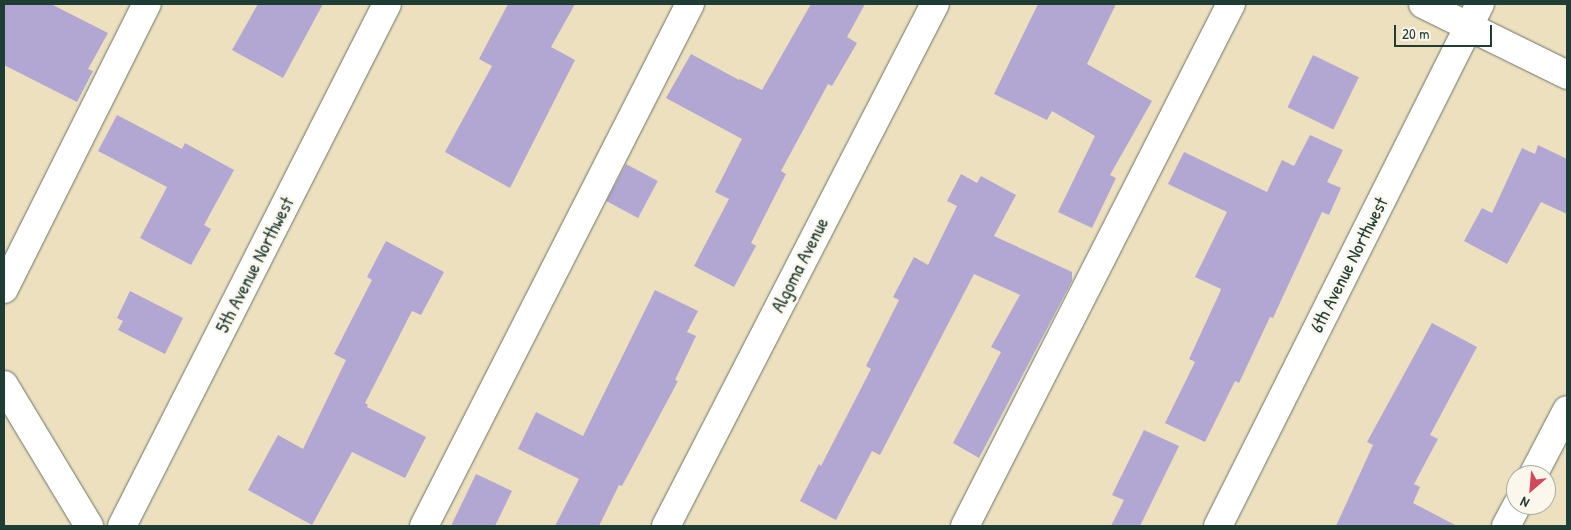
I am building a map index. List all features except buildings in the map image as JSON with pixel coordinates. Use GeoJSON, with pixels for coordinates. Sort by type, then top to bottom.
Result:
{"type":"FeatureCollection","features":[{"type":"Feature","properties":{"kind":"street"},"geometry":{"type":"LineString","coordinates":[[4,289],[147,4]]}},
{"type":"Feature","properties":{"kind":"street","name":"5th Avenue Northwest"},"geometry":{"type":"LineString","coordinates":[[122,526],[387,4]]}},
{"type":"Feature","properties":{"kind":"street"},"geometry":{"type":"LineString","coordinates":[[424,526],[690,4]]}},
{"type":"Feature","properties":{"kind":"street","name":"Algoma Avenue"},"geometry":{"type":"LineString","coordinates":[[666,526],[935,4]]}},
{"type":"Feature","properties":{"kind":"street"},"geometry":{"type":"LineString","coordinates":[[965,526],[1231,4]]}},
{"type":"Feature","properties":{"kind":"street"},"geometry":{"type":"LineString","coordinates":[[1423,4],[1474,14],[1567,76]]}},
{"type":"Feature","properties":{"kind":"street","name":"6th Avenue Northwest"},"geometry":{"type":"LineString","coordinates":[[1218,526],[1474,14]]}},
{"type":"Feature","properties":{"kind":"street"},"geometry":{"type":"LineString","coordinates":[[4,385],[89,526]]}},
{"type":"Feature","properties":{"kind":"street"},"geometry":{"type":"LineString","coordinates":[[1538,465],[1567,410]]}},
{"type":"Feature","properties":{"kind":"street"},"geometry":{"type":"LineString","coordinates":[[1506,526],[1512,515]]}}]}
